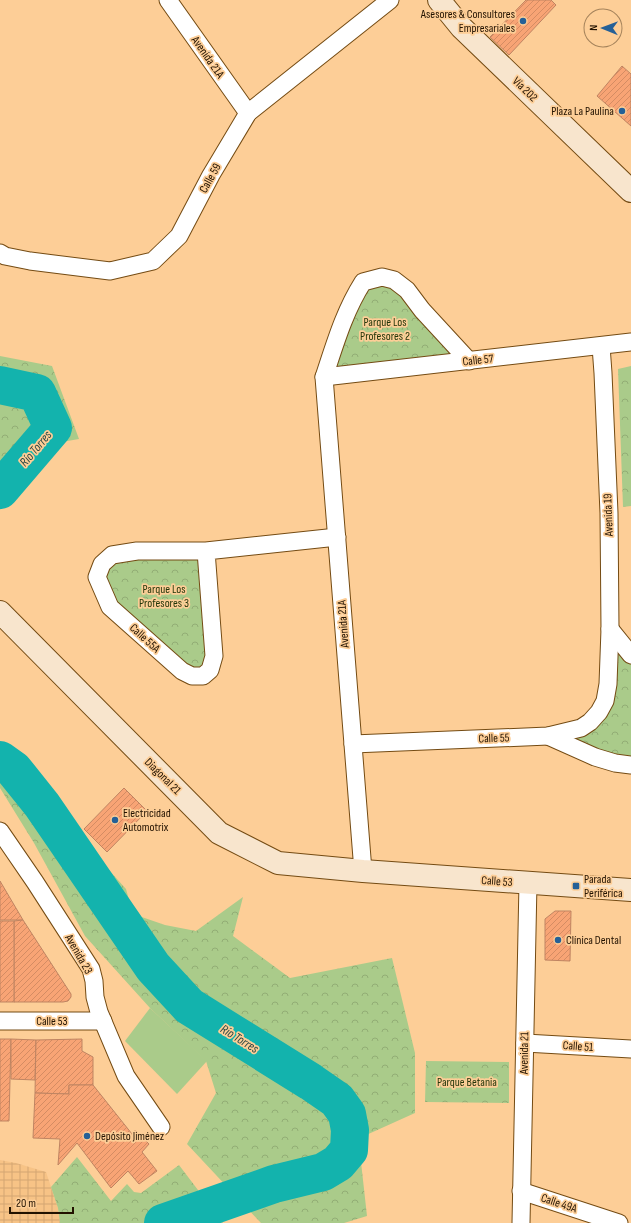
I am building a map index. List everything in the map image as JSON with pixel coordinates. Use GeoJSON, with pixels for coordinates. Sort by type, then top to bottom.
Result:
{"type":"FeatureCollection","features":[{"type":"Feature","properties":{"kind":"main road","name":"Vía 202"},"geometry":{"type":"LineString","coordinates":[[439,0],[461,27],[629,184]]}},
{"type":"Feature","properties":{"kind":"main road","name":"Diagonal 21"},"geometry":{"type":"LineString","coordinates":[[0,612],[219,833],[278,863],[363,871]]}},
{"type":"Feature","properties":{"kind":"main road","name":"Calle 53"},"geometry":{"type":"LineString","coordinates":[[363,871],[631,890]]}},
{"type":"Feature","properties":{"kind":"street","name":"Avenida 21A"},"geometry":{"type":"LineString","coordinates":[[168,0],[248,113]]}},
{"type":"Feature","properties":{"kind":"street","name":"Calle 59"},"geometry":{"type":"LineString","coordinates":[[0,253],[5,256],[30,262],[110,271],[153,260],[179,236],[211,175],[248,113],[390,0]]}},
{"type":"Feature","properties":{"kind":"street"},"geometry":{"type":"LineString","coordinates":[[324,377],[353,298],[363,282],[382,277],[394,280],[407,290],[422,310],[469,360]]}},
{"type":"Feature","properties":{"kind":"street","name":"Calle 57"},"geometry":{"type":"LineString","coordinates":[[324,377],[631,342]]}},
{"type":"Feature","properties":{"kind":"street","name":"Avenida 19"},"geometry":{"type":"LineString","coordinates":[[601,346],[609,513],[610,629],[608,684]]}},
{"type":"Feature","properties":{"kind":"street","name":"Avenida 21A"},"geometry":{"type":"LineString","coordinates":[[324,377],[363,871]]}},
{"type":"Feature","properties":{"kind":"street","name":"Calle 55A"},"geometry":{"type":"LineString","coordinates":[[206,551],[214,656],[210,670],[203,676],[192,676],[182,671],[110,607],[97,577],[102,564],[112,555],[137,551],[206,551],[337,537]]}},
{"type":"Feature","properties":{"kind":"street"},"geometry":{"type":"LineString","coordinates":[[610,629],[631,655]]}},
{"type":"Feature","properties":{"kind":"street","name":"Calle 55"},"geometry":{"type":"LineString","coordinates":[[353,744],[548,736],[581,728],[590,722],[599,712],[605,701],[608,684]]}},
{"type":"Feature","properties":{"kind":"street"},"geometry":{"type":"LineString","coordinates":[[548,736],[595,757],[615,763],[631,765]]}},
{"type":"Feature","properties":{"kind":"street","name":"Avenida 23"},"geometry":{"type":"LineString","coordinates":[[0,831],[91,969],[99,1012],[126,1076],[161,1127]]}},
{"type":"Feature","properties":{"kind":"street","name":"Avenida 21"},"geometry":{"type":"LineString","coordinates":[[521,1223],[528,883]]}},
{"type":"Feature","properties":{"kind":"street","name":"Calle 53"},"geometry":{"type":"LineString","coordinates":[[0,1021],[103,1021]]}},
{"type":"Feature","properties":{"kind":"street","name":"Calle 51"},"geometry":{"type":"LineString","coordinates":[[525,1043],[631,1049]]}},
{"type":"Feature","properties":{"kind":"street","name":"Calle 49A"},"geometry":{"type":"LineString","coordinates":[[521,1191],[619,1223]]}},
{"type":"Feature","properties":{"kind":"shaded area"},"geometry":{"type":"Polygon","coordinates":[[[0,1160],[46,1172],[58,1208],[60,1223],[0,1223],[0,1160]]]}},
{"type":"Feature","properties":{"kind":"green space","name":"Parque Los Profesores 2"},"geometry":{"type":"Polygon","coordinates":[[[382,277],[469,361],[324,377],[353,298],[382,277]]]}},
{"type":"Feature","properties":{"kind":"green space"},"geometry":{"type":"Polygon","coordinates":[[[0,356],[52,366],[79,439],[56,443],[0,510],[0,356]]]}},
{"type":"Feature","properties":{"kind":"green space"},"geometry":{"type":"Polygon","coordinates":[[[631,366],[631,506],[623,507],[618,369],[631,366]]]}},
{"type":"Feature","properties":{"kind":"green space","name":"Parque Los Profesores 3"},"geometry":{"type":"Polygon","coordinates":[[[206,551],[214,656],[203,676],[110,607],[102,564],[112,555],[206,551]]]}},
{"type":"Feature","properties":{"kind":"green space"},"geometry":{"type":"Polygon","coordinates":[[[610,629],[631,655],[631,765],[548,736],[599,712],[610,629]]]}},
{"type":"Feature","properties":{"kind":"green space"},"geometry":{"type":"Polygon","coordinates":[[[0,742],[22,759],[49,803],[126,889],[133,914],[165,925],[196,931],[243,897],[233,936],[290,978],[392,958],[415,1053],[415,1113],[364,1136],[361,1162],[367,1216],[344,1223],[261,1223],[187,1144],[216,1093],[206,1061],[150,1008],[85,936],[34,843],[0,788],[0,742]]]}},
{"type":"Feature","properties":{"kind":"green space"},"geometry":{"type":"Polygon","coordinates":[[[150,1008],[207,1061],[177,1094],[125,1041],[150,1008]]]}},
{"type":"Feature","properties":{"kind":"green space","name":"Parque Betania"},"geometry":{"type":"Polygon","coordinates":[[[426,1061],[509,1062],[509,1103],[425,1102],[426,1061]]]}},
{"type":"Feature","properties":{"kind":"green space"},"geometry":{"type":"Polygon","coordinates":[[[77,1157],[111,1201],[127,1184],[134,1192],[141,1193],[179,1165],[223,1223],[60,1223],[58,1208],[51,1187],[77,1157]]]}},
{"type":"Feature","properties":{"kind":"building","name":"Asesores & Consultores Empresariales"},"geometry":{"type":"Polygon","coordinates":[[[526,0],[551,0],[556,5],[509,55],[490,37],[526,0]]]}},
{"type":"Feature","properties":{"kind":"building","name":"Plaza La Paulina"},"geometry":{"type":"Polygon","coordinates":[[[622,66],[631,74],[631,126],[597,96],[622,66]]]}},
{"type":"Feature","properties":{"kind":"building","name":"Electricidad Automotrix"},"geometry":{"type":"Polygon","coordinates":[[[124,788],[147,811],[107,852],[84,829],[124,788]]]}},
{"type":"Feature","properties":{"kind":"building"},"geometry":{"type":"Polygon","coordinates":[[[0,881],[23,920],[0,920],[0,881]]]}},
{"type":"Feature","properties":{"kind":"building","name":"Clínica Dental"},"geometry":{"type":"Polygon","coordinates":[[[555,911],[571,911],[570,961],[545,960],[545,919],[555,911]]]}},
{"type":"Feature","properties":{"kind":"building"},"geometry":{"type":"Polygon","coordinates":[[[23,920],[71,994],[68,1001],[14,1002],[14,921],[23,920]]]}},
{"type":"Feature","properties":{"kind":"building"},"geometry":{"type":"Polygon","coordinates":[[[0,921],[14,921],[14,1002],[0,1002],[0,921]]]}},
{"type":"Feature","properties":{"kind":"building"},"geometry":{"type":"Polygon","coordinates":[[[0,1039],[11,1039],[9,1121],[0,1121],[0,1039]]]}},
{"type":"Feature","properties":{"kind":"building"},"geometry":{"type":"Polygon","coordinates":[[[11,1039],[36,1040],[35,1080],[11,1079],[11,1039]]]}},
{"type":"Feature","properties":{"kind":"building"},"geometry":{"type":"Polygon","coordinates":[[[82,1039],[82,1051],[93,1057],[93,1085],[69,1085],[69,1094],[35,1093],[36,1040],[82,1039]]]}},
{"type":"Feature","properties":{"kind":"building","name":"Depósito Jiménez"},"geometry":{"type":"Polygon","coordinates":[[[69,1085],[93,1085],[132,1134],[135,1130],[149,1144],[142,1152],[157,1171],[139,1184],[128,1171],[111,1188],[77,1143],[58,1165],[60,1139],[33,1138],[35,1093],[69,1094],[69,1085]]]}},
{"type":"Feature","properties":{"kind":"waterway","name":"Río Torres"},"geometry":{"type":"LineString","coordinates":[[0,385],[37,393],[53,428],[0,490]]}},
{"type":"Feature","properties":{"kind":"waterway","name":"Río Torres"},"geometry":{"type":"LineString","coordinates":[[0,760],[14,770],[42,805],[153,967],[189,1006],[311,1082],[337,1100],[347,1114],[350,1130],[349,1150],[338,1163],[323,1172],[274,1184],[163,1223]]}},
{"type":"Feature","properties":{"kind":"place","name":"Asesores & Consultores Empresariales"},"geometry":{"type":"Point","coordinates":[523,21]}},
{"type":"Feature","properties":{"kind":"place","name":"Plaza La Paulina"},"geometry":{"type":"Point","coordinates":[622,111]}},
{"type":"Feature","properties":{"kind":"place","name":"Electricidad Automotrix"},"geometry":{"type":"Point","coordinates":[115,820]}},
{"type":"Feature","properties":{"kind":"place","name":"Parada Periférica"},"geometry":{"type":"Point","coordinates":[576,886]}},
{"type":"Feature","properties":{"kind":"place","name":"Clínica Dental"},"geometry":{"type":"Point","coordinates":[558,940]}},
{"type":"Feature","properties":{"kind":"place","name":"Depósito Jiménez"},"geometry":{"type":"Point","coordinates":[87,1136]}}]}
